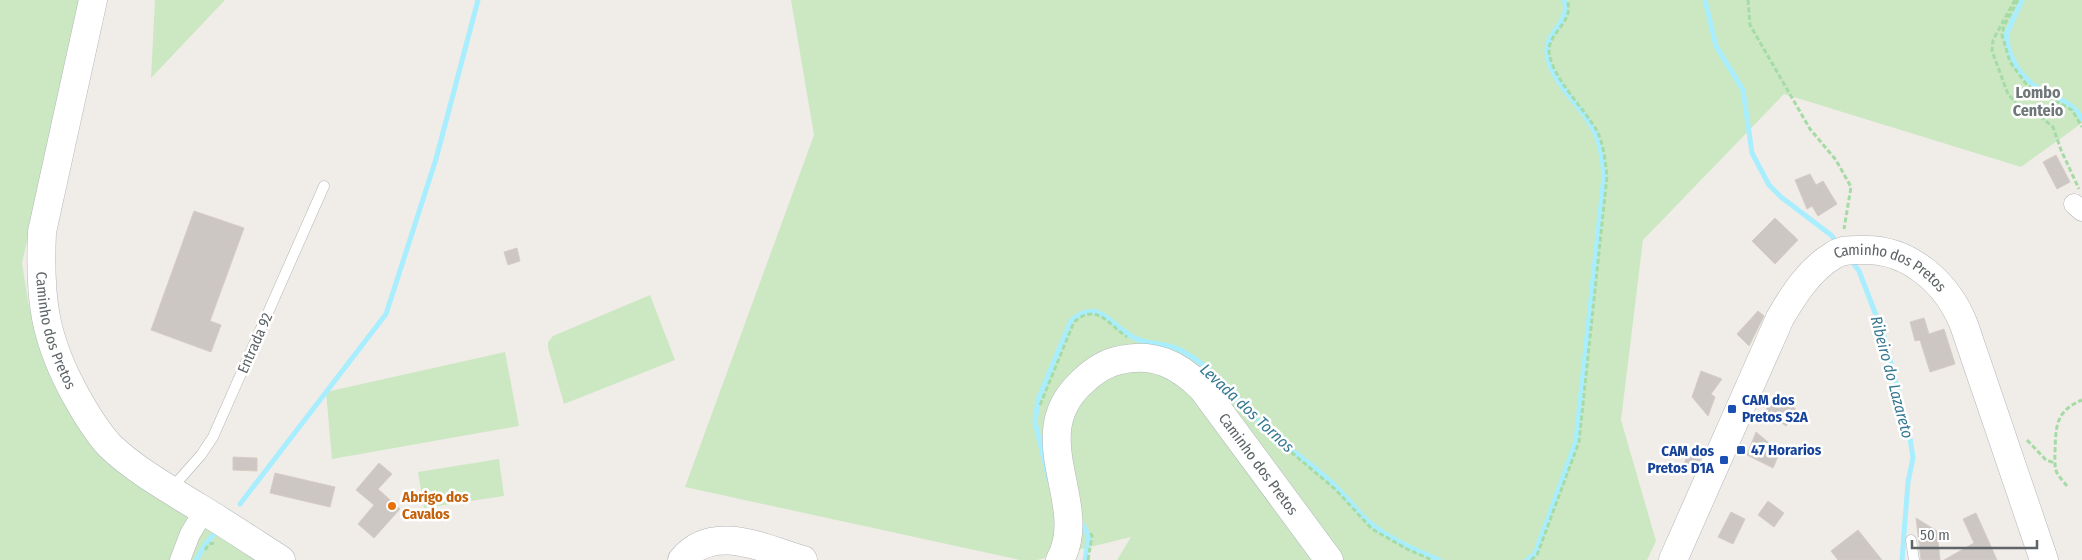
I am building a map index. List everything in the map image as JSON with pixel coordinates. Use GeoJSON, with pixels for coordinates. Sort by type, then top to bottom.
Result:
{"type":"FeatureCollection","features":[{"type":"Feature","properties":{"kind":"main road","name":"Caminho dos Pretos"},"geometry":{"type":"LineString","coordinates":[[94,0],[42,232],[40,268],[44,311],[49,336],[60,367],[92,425],[123,457],[170,490],[281,560]]}},
{"type":"Feature","properties":{"kind":"main road","name":"Caminho dos Pretos"},"geometry":{"type":"LineString","coordinates":[[1674,560],[1780,318],[1794,295],[1809,276],[1844,251],[1884,252],[1902,258],[1936,281],[1954,303],[1967,333],[2044,560]]}},
{"type":"Feature","properties":{"kind":"main road","name":"Caminho dos Pretos"},"geometry":{"type":"LineString","coordinates":[[1060,560],[1064,553],[1069,528],[1057,446],[1058,421],[1062,409],[1076,388],[1096,371],[1118,360],[1144,358],[1156,360],[1185,372],[1202,388],[1329,560]]}},
{"type":"Feature","properties":{"kind":"main road"},"geometry":{"type":"LineString","coordinates":[[682,560],[702,544],[729,540],[803,560]]}},
{"type":"Feature","properties":{"kind":"street"},"geometry":{"type":"LineString","coordinates":[[180,560],[190,534],[204,510]]}},
{"type":"Feature","properties":{"kind":"lane","name":"Entrada 92"},"geometry":{"type":"LineString","coordinates":[[170,490],[214,437],[324,186]]}},
{"type":"Feature","properties":{"kind":"lane"},"geometry":{"type":"LineString","coordinates":[[1912,540],[1914,560]]}},
{"type":"Feature","properties":{"kind":"path"},"geometry":{"type":"LineString","coordinates":[[1531,560],[1537,555],[1579,442],[1607,176],[1598,132],[1552,66],[1549,51],[1551,43],[1568,17],[1567,0]]}},
{"type":"Feature","properties":{"kind":"path"},"geometry":{"type":"LineString","coordinates":[[1748,0],[1750,25],[1810,129],[1836,160],[1851,187],[1842,237],[1844,251]]}},
{"type":"Feature","properties":{"kind":"path"},"geometry":{"type":"LineString","coordinates":[[2017,0],[2004,26],[2002,35],[2010,62],[2027,85],[2072,110],[2082,127]]}},
{"type":"Feature","properties":{"kind":"path"},"geometry":{"type":"LineString","coordinates":[[2017,0],[1993,40],[1992,51],[2008,94],[2016,103],[2031,109],[2053,127],[2079,203]]}},
{"type":"Feature","properties":{"kind":"path"},"geometry":{"type":"LineString","coordinates":[[1040,408],[1074,322],[1079,317],[1094,312],[1134,341]]}},
{"type":"Feature","properties":{"kind":"path"},"geometry":{"type":"LineString","coordinates":[[2067,486],[2057,473],[2055,463],[2056,425],[2070,405],[2082,400]]}},
{"type":"Feature","properties":{"kind":"path"},"geometry":{"type":"LineString","coordinates":[[1244,406],[1266,431],[1335,489],[1372,529],[1407,549],[1432,560]]}},
{"type":"Feature","properties":{"kind":"path"},"geometry":{"type":"LineString","coordinates":[[1088,528],[1092,536],[1088,560]]}},
{"type":"Feature","properties":{"kind":"green space"},"geometry":{"type":"Polygon","coordinates":[[[0,0],[84,0],[22,263],[29,307],[78,414],[280,560],[0,560],[0,0]]]}},
{"type":"Feature","properties":{"kind":"green space"},"geometry":{"type":"Polygon","coordinates":[[[155,0],[225,0],[151,78],[155,0]]]}},
{"type":"Feature","properties":{"kind":"green space"},"geometry":{"type":"Polygon","coordinates":[[[791,0],[2082,0],[2082,123],[2021,167],[1784,94],[1643,240],[1621,420],[1656,541],[1647,560],[1117,560],[1131,537],[1037,560],[1020,560],[685,487],[814,135],[791,0]]]}},
{"type":"Feature","properties":{"kind":"green space"},"geometry":{"type":"Polygon","coordinates":[[[650,295],[675,360],[564,404],[548,342],[553,336],[650,295]]]}},
{"type":"Feature","properties":{"kind":"green space"},"geometry":{"type":"Polygon","coordinates":[[[505,352],[519,426],[332,459],[326,392],[505,352]]]}},
{"type":"Feature","properties":{"kind":"green space"},"geometry":{"type":"Polygon","coordinates":[[[499,459],[504,496],[424,508],[418,472],[499,459]]]}},
{"type":"Feature","properties":{"kind":"building"},"geometry":{"type":"Polygon","coordinates":[[[2056,155],[2070,182],[2057,189],[2043,162],[2056,155]]]}},
{"type":"Feature","properties":{"kind":"building"},"geometry":{"type":"Polygon","coordinates":[[[1810,174],[1816,185],[1823,181],[1837,204],[1818,216],[1812,206],[1807,209],[1795,180],[1810,174]]]}},
{"type":"Feature","properties":{"kind":"building"},"geometry":{"type":"Polygon","coordinates":[[[194,211],[244,228],[210,321],[221,325],[211,352],[151,330],[194,211]]]}},
{"type":"Feature","properties":{"kind":"building"},"geometry":{"type":"Polygon","coordinates":[[[1775,218],[1798,240],[1775,264],[1752,241],[1775,218]]]}},
{"type":"Feature","properties":{"kind":"building"},"geometry":{"type":"Polygon","coordinates":[[[517,248],[520,261],[508,265],[504,252],[517,248]]]}},
{"type":"Feature","properties":{"kind":"building"},"geometry":{"type":"Polygon","coordinates":[[[1758,311],[1764,316],[1749,346],[1737,334],[1758,311]]]}},
{"type":"Feature","properties":{"kind":"building"},"geometry":{"type":"Polygon","coordinates":[[[1924,318],[1929,334],[1944,329],[1955,364],[1930,372],[1920,340],[1915,341],[1910,322],[1924,318]]]}},
{"type":"Feature","properties":{"kind":"building"},"geometry":{"type":"Polygon","coordinates":[[[1701,371],[1722,379],[1711,394],[1715,397],[1708,416],[1692,397],[1701,371]]]}},
{"type":"Feature","properties":{"kind":"building"},"geometry":{"type":"Polygon","coordinates":[[[1776,395],[1797,410],[1786,426],[1765,411],[1776,395]]]}},
{"type":"Feature","properties":{"kind":"building"},"geometry":{"type":"Polygon","coordinates":[[[1756,432],[1780,452],[1773,468],[1747,455],[1756,432]]]}},
{"type":"Feature","properties":{"kind":"building"},"geometry":{"type":"Polygon","coordinates":[[[1691,449],[1702,455],[1695,471],[1683,465],[1691,449]]]}},
{"type":"Feature","properties":{"kind":"building"},"geometry":{"type":"Polygon","coordinates":[[[233,457],[257,458],[257,471],[233,470],[233,457]]]}},
{"type":"Feature","properties":{"kind":"building"},"geometry":{"type":"Polygon","coordinates":[[[379,463],[392,474],[378,489],[400,509],[374,538],[358,524],[374,505],[356,490],[379,463]]]}},
{"type":"Feature","properties":{"kind":"building"},"geometry":{"type":"Polygon","coordinates":[[[275,473],[335,487],[330,507],[270,493],[275,473]]]}},
{"type":"Feature","properties":{"kind":"building"},"geometry":{"type":"Polygon","coordinates":[[[1768,501],[1784,513],[1774,527],[1758,515],[1768,501]]]}},
{"type":"Feature","properties":{"kind":"building"},"geometry":{"type":"Polygon","coordinates":[[[1731,512],[1745,519],[1733,544],[1718,537],[1731,512]]]}},
{"type":"Feature","properties":{"kind":"building"},"geometry":{"type":"Polygon","coordinates":[[[1976,513],[1997,560],[1944,560],[1974,543],[1963,519],[1976,513]]]}},
{"type":"Feature","properties":{"kind":"building"},"geometry":{"type":"Polygon","coordinates":[[[1916,518],[1937,531],[1940,560],[1921,560],[1916,518]]]}},
{"type":"Feature","properties":{"kind":"building"},"geometry":{"type":"Polygon","coordinates":[[[1858,530],[1882,560],[1838,560],[1831,551],[1858,530]]]}},
{"type":"Feature","properties":{"kind":"waterway"},"geometry":{"type":"LineString","coordinates":[[240,504],[386,314],[436,159],[478,0]]}},
{"type":"Feature","properties":{"kind":"waterway","name":"Levada dos Tornos"},"geometry":{"type":"LineString","coordinates":[[1527,560],[1535,554],[1576,441],[1604,176],[1596,135],[1584,115],[1560,84],[1549,63],[1547,45],[1562,21],[1565,8],[1564,0]]}},
{"type":"Feature","properties":{"kind":"waterway","name":"Ribeiro do Lazareto"},"geometry":{"type":"LineString","coordinates":[[1705,0],[1716,46],[1743,90],[1752,153],[1769,185],[1781,197],[1831,235],[1838,244]]}},
{"type":"Feature","properties":{"kind":"waterway","name":"Levada dos Tornos"},"geometry":{"type":"LineString","coordinates":[[2022,0],[2006,35],[2007,43],[2017,67],[2027,80],[2041,90],[2069,104],[2082,119]]}},
{"type":"Feature","properties":{"kind":"waterway","name":"Ribeiro do Lazareto"},"geometry":{"type":"LineString","coordinates":[[1851,260],[1859,271],[1884,336],[1910,438],[1913,458],[1908,482],[1902,560]]}},
{"type":"Feature","properties":{"kind":"waterway","name":"Levada dos Tornos"},"geometry":{"type":"LineString","coordinates":[[1049,480],[1035,422],[1038,400],[1071,321],[1081,314],[1097,312],[1135,338],[1176,348],[1195,359],[1217,377],[1276,438],[1330,481],[1370,523],[1398,541],[1439,560]]}},
{"type":"Feature","properties":{"kind":"waterway","name":"Levada dos Tornos"},"geometry":{"type":"LineString","coordinates":[[1081,522],[1089,536],[1085,560]]}},
{"type":"Feature","properties":{"kind":"waterway"},"geometry":{"type":"LineString","coordinates":[[196,560],[218,529]]}},
{"type":"Feature","properties":{"kind":"place","name":"CAM dos Pretos S2A"},"geometry":{"type":"Point","coordinates":[1732,409]}},
{"type":"Feature","properties":{"kind":"place","name":"47 Horarios"},"geometry":{"type":"Point","coordinates":[1741,450]}},
{"type":"Feature","properties":{"kind":"place","name":"CAM dos Pretos D1A"},"geometry":{"type":"Point","coordinates":[1724,460]}},
{"type":"Feature","properties":{"kind":"place","name":"Abrigo dos Cavalos"},"geometry":{"type":"Point","coordinates":[392,506]}},
{"type":"Feature","properties":{"kind":"district","name":"Lombo Centeio"},"geometry":{"type":"Point","coordinates":[2038,101]}}]}
